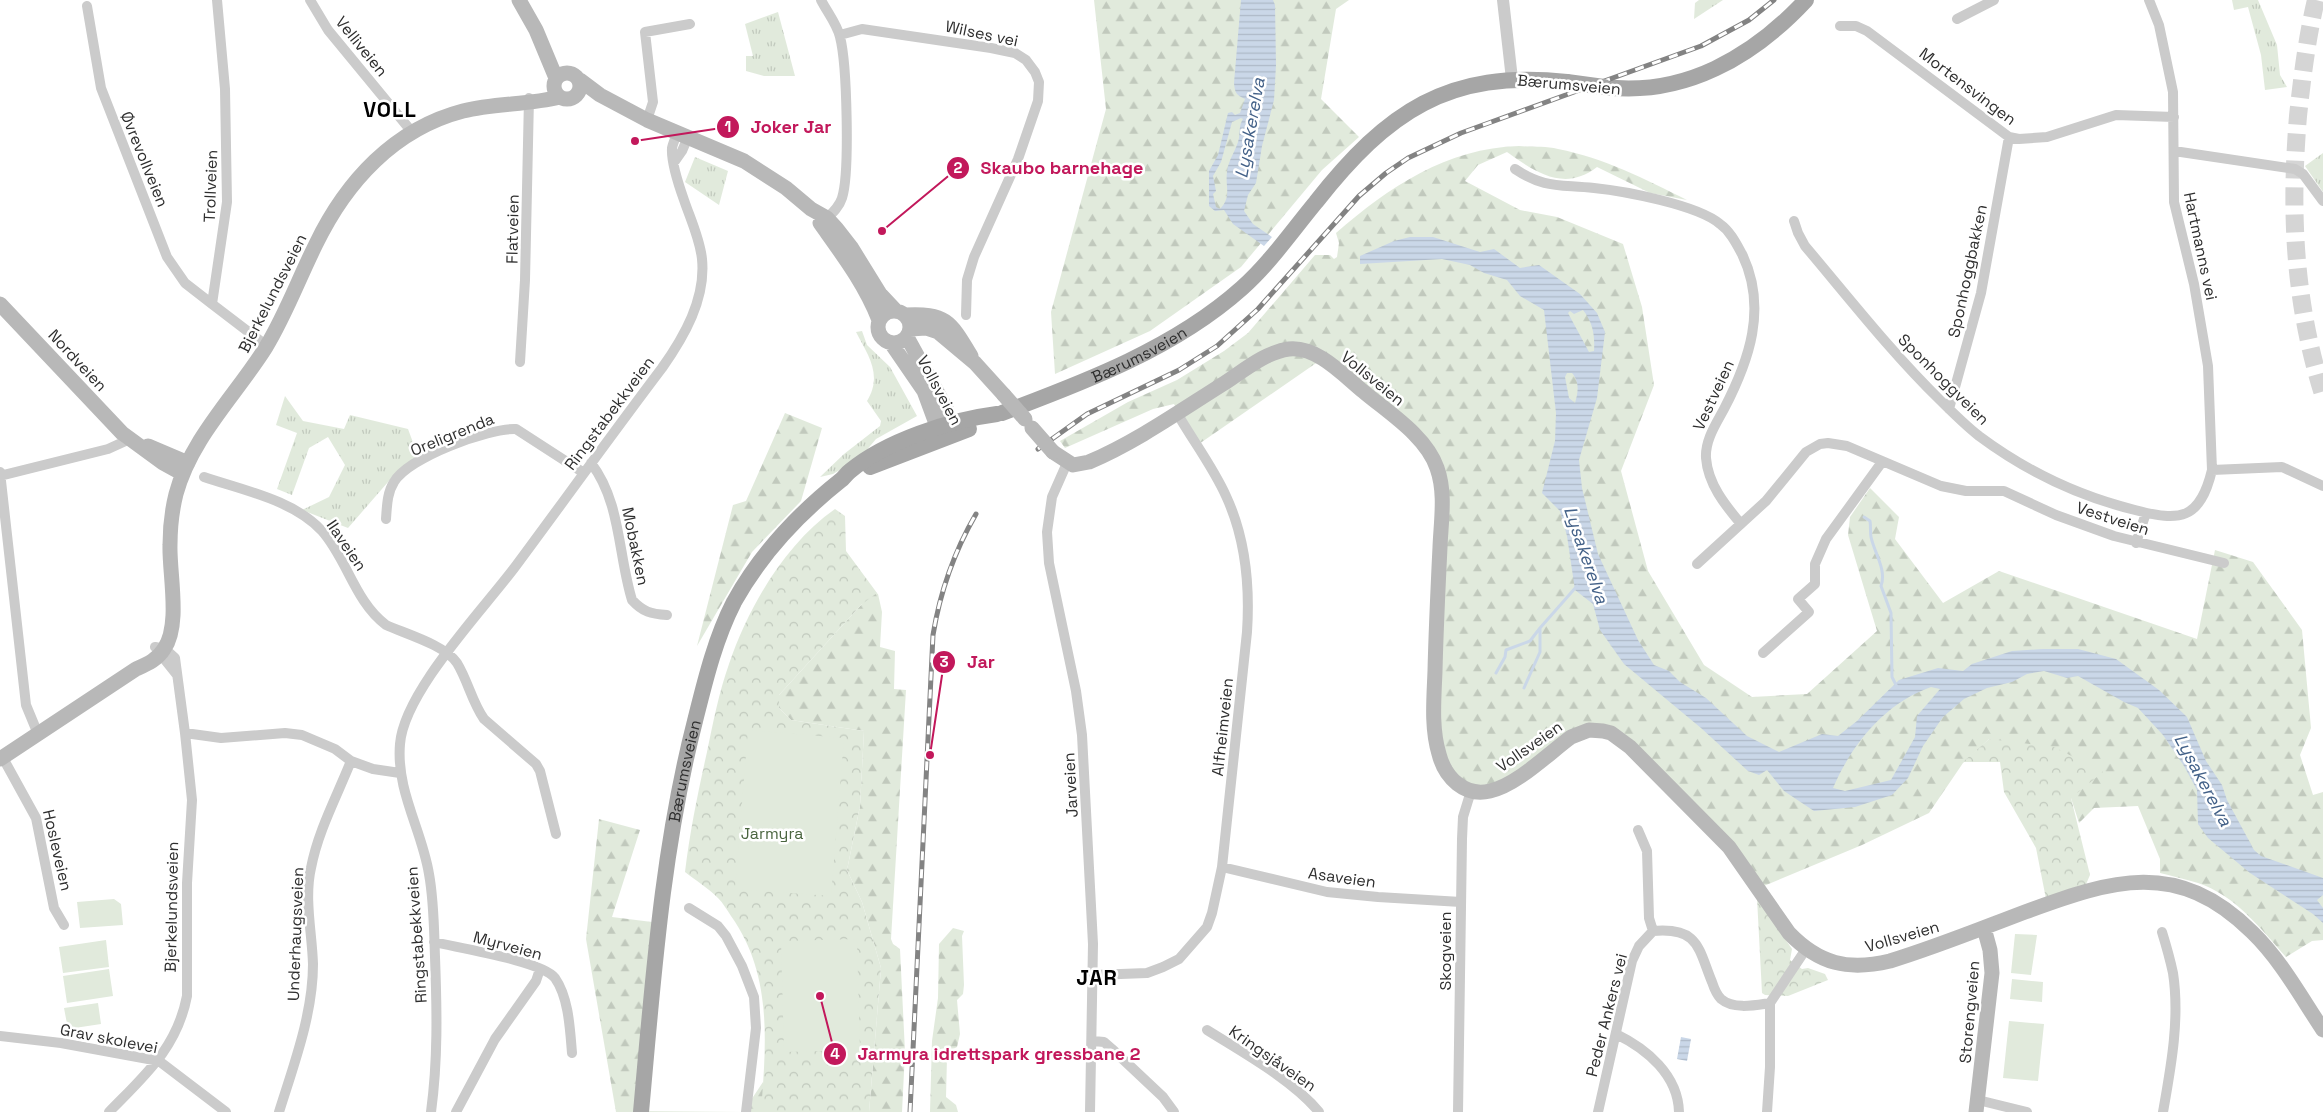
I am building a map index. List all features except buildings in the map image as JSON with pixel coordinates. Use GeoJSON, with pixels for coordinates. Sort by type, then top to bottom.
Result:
{"type":"FeatureCollection","features":[{"type":"Feature","properties":{"kind":"main road"},"geometry":{"type":"LineString","coordinates":[[519,0],[566,85]]}},
{"type":"Feature","properties":{"kind":"main road","name":"Bærumsveien"},"geometry":{"type":"LineString","coordinates":[[641,1112],[663,885],[686,755],[708,669],[733,604],[758,563],[796,518],[843,479],[944,431],[982,423],[997,414],[1093,376],[1175,336],[1228,300],[1264,266],[1317,200],[1364,148],[1391,124],[1412,110],[1462,88],[1512,79],[1567,82],[1629,89],[1658,87],[1705,74],[1758,44],[1793,14],[1806,0]]}},
{"type":"Feature","properties":{"kind":"main road","name":"Bjerkelundsveien"},"geometry":{"type":"LineString","coordinates":[[160,650],[172,624],[171,524],[173,508],[186,468],[212,424],[267,346],[324,228],[343,197],[369,165],[412,132],[462,111],[526,101],[566,85]]}},
{"type":"Feature","properties":{"kind":"main road","name":"Vollsveien"},"geometry":{"type":"LineString","coordinates":[[566,85],[744,161],[765,173],[811,209],[851,248],[880,294],[904,323],[946,408],[944,431]]}},
{"type":"Feature","properties":{"kind":"main road","name":"Vollsveien"},"geometry":{"type":"LineString","coordinates":[[824,221],[869,296],[879,320]]}},
{"type":"Feature","properties":{"kind":"main road","name":"Nordveien"},"geometry":{"type":"LineString","coordinates":[[0,304],[130,440],[169,453],[186,468]]}},
{"type":"Feature","properties":{"kind":"main road"},"geometry":{"type":"LineString","coordinates":[[904,323],[902,341],[891,343],[879,335],[877,330],[879,320],[884,313],[904,323],[926,314],[943,319],[956,333],[976,363],[1053,452],[1067,463]]}},
{"type":"Feature","properties":{"kind":"main road","name":"Vollsveien"},"geometry":{"type":"LineString","coordinates":[[891,343],[924,391],[944,431]]}},
{"type":"Feature","properties":{"kind":"main road","name":"Vollsveien"},"geometry":{"type":"LineString","coordinates":[[1067,463],[1073,465],[1083,464],[1097,459],[1177,413],[1268,356],[1284,350],[1298,349],[1311,353],[1332,366],[1406,428],[1426,448],[1439,474],[1442,498],[1437,610],[1435,735],[1439,757],[1452,780],[1471,791],[1492,791],[1510,782],[1571,737],[1581,732],[1597,730],[1611,733],[1630,747],[1729,847],[1789,933],[1806,949],[1838,964],[1875,964],[1905,957],[2097,887],[2135,881],[2173,886],[2211,901],[2233,915],[2252,932],[2276,960],[2323,1030]]}},
{"type":"Feature","properties":{"kind":"main road","name":"Hosleveien"},"geometry":{"type":"LineString","coordinates":[[1,758],[136,669],[155,660],[160,650]]}},
{"type":"Feature","properties":{"kind":"main road","name":"Storengveien"},"geometry":{"type":"LineString","coordinates":[[1977,1106],[1992,961],[1984,928]]}},
{"type":"Feature","properties":{"kind":"street","name":"Trollveien"},"geometry":{"type":"LineString","coordinates":[[212,304],[227,202],[225,89],[217,0]]}},
{"type":"Feature","properties":{"kind":"street","name":"Velliveien"},"geometry":{"type":"LineString","coordinates":[[310,0],[328,30],[412,132]]}},
{"type":"Feature","properties":{"kind":"street"},"geometry":{"type":"LineString","coordinates":[[821,0],[840,34],[845,56],[845,182],[839,205],[824,221]]}},
{"type":"Feature","properties":{"kind":"street"},"geometry":{"type":"LineString","coordinates":[[1503,0],[1512,79]]}},
{"type":"Feature","properties":{"kind":"street"},"geometry":{"type":"LineString","coordinates":[[1957,20],[1994,0]]}},
{"type":"Feature","properties":{"kind":"street","name":"Hartmanns vei"},"geometry":{"type":"LineString","coordinates":[[2149,0],[2158,25],[2170,73],[2174,117],[2173,190],[2176,214],[2194,284],[2208,366],[2212,470]]}},
{"type":"Feature","properties":{"kind":"street","name":"Øvrevollveien"},"geometry":{"type":"LineString","coordinates":[[87,6],[101,88],[167,257],[185,283],[212,304]]}},
{"type":"Feature","properties":{"kind":"street"},"geometry":{"type":"LineString","coordinates":[[644,118],[653,102],[645,32],[690,24]]}},
{"type":"Feature","properties":{"kind":"street","name":"Mortensvingen"},"geometry":{"type":"LineString","coordinates":[[1840,26],[1856,26],[1868,31],[2009,137],[2019,139],[2047,137],[2116,115],[2174,117]]}},
{"type":"Feature","properties":{"kind":"street","name":"Wilses vei"},"geometry":{"type":"LineString","coordinates":[[840,34],[862,29],[1015,52],[1026,60],[1035,72],[1039,82],[1038,101],[1018,159],[974,257],[968,280],[966,315]]}},
{"type":"Feature","properties":{"kind":"street","name":"Flatveien"},"geometry":{"type":"LineString","coordinates":[[520,362],[525,280],[526,101]]}},
{"type":"Feature","properties":{"kind":"street","name":"Ringstabekkveien"},"geometry":{"type":"LineString","coordinates":[[431,1112],[438,1044],[432,905],[426,856],[408,805],[400,773],[400,744],[405,720],[414,700],[514,569],[678,345],[689,324],[699,295],[702,278],[702,257],[678,182],[674,161],[672,148],[682,135]]}},
{"type":"Feature","properties":{"kind":"street","name":"Sponhoggbakken"},"geometry":{"type":"LineString","coordinates":[[1949,409],[1981,293],[2009,137]]}},
{"type":"Feature","properties":{"kind":"street"},"geometry":{"type":"LineString","coordinates":[[2174,151],[2295,169],[2303,174],[2323,201]]}},
{"type":"Feature","properties":{"kind":"street","name":"Vestveien"},"geometry":{"type":"LineString","coordinates":[[1515,168],[1530,179],[1548,185],[1594,188],[1679,204],[1718,222],[1736,244],[1749,277],[1755,318],[1753,335],[1740,380],[1710,437],[1706,458],[1715,488],[1724,504],[1740,524]]}},
{"type":"Feature","properties":{"kind":"street","name":"Sponhoggveien"},"geometry":{"type":"LineString","coordinates":[[1794,221],[1798,233],[1806,246],[1871,326],[1916,377],[1979,436],[2048,479],[2090,497],[2146,513],[2172,518],[2180,517],[2194,510],[2208,489],[2212,470]]}},
{"type":"Feature","properties":{"kind":"street"},"geometry":{"type":"LineString","coordinates":[[212,304],[267,346]]}},
{"type":"Feature","properties":{"kind":"street","name":"Alfheimveien"},"geometry":{"type":"LineString","coordinates":[[1094,974],[1147,973],[1179,959],[1207,927],[1222,867],[1250,600],[1239,534],[1226,497],[1177,413]]}},
{"type":"Feature","properties":{"kind":"street","name":"Oreligrenda"},"geometry":{"type":"LineString","coordinates":[[386,519],[388,494],[395,480],[412,464],[426,456],[487,433],[516,429],[584,472]]}},
{"type":"Feature","properties":{"kind":"street"},"geometry":{"type":"LineString","coordinates":[[38,734],[26,705],[0,475],[108,449],[130,440]]}},
{"type":"Feature","properties":{"kind":"street","name":"Vestveien"},"geometry":{"type":"LineString","coordinates":[[1697,564],[1766,501],[1806,452],[1820,444],[1847,446],[1928,481],[1956,490],[2004,491],[2081,525],[2136,543],[2224,563]]}},
{"type":"Feature","properties":{"kind":"street"},"geometry":{"type":"LineString","coordinates":[[1763,652],[1809,612],[1798,599],[1815,584],[1815,564],[1826,539],[1882,462]]}},
{"type":"Feature","properties":{"kind":"street","name":"Mobakken"},"geometry":{"type":"LineString","coordinates":[[591,463],[611,498],[632,600],[640,609],[649,614],[667,615]]}},
{"type":"Feature","properties":{"kind":"street","name":"Jarveien"},"geometry":{"type":"LineString","coordinates":[[1067,463],[1052,497],[1047,532],[1049,563],[1076,691],[1082,734],[1094,974],[1090,1112]]}},
{"type":"Feature","properties":{"kind":"street"},"geometry":{"type":"LineString","coordinates":[[2212,470],[2282,467],[2323,486]]}},
{"type":"Feature","properties":{"kind":"street","name":"Ilaveien"},"geometry":{"type":"LineString","coordinates":[[204,477],[281,504],[312,522],[323,532],[348,570],[366,604],[378,619],[386,625],[448,653]]}},
{"type":"Feature","properties":{"kind":"street"},"geometry":{"type":"LineString","coordinates":[[2136,543],[2146,513]]}},
{"type":"Feature","properties":{"kind":"street","name":"Bjerkelundsveien"},"geometry":{"type":"LineString","coordinates":[[109,1112],[159,1061],[178,1028],[187,996],[187,883],[192,800],[178,677],[160,650]]}},
{"type":"Feature","properties":{"kind":"street"},"geometry":{"type":"LineString","coordinates":[[448,653],[460,670],[484,719],[536,764],[540,771],[556,834]]}},
{"type":"Feature","properties":{"kind":"street"},"geometry":{"type":"LineString","coordinates":[[185,733],[221,738],[285,733],[302,735],[335,749],[351,761],[372,769],[400,773]]}},
{"type":"Feature","properties":{"kind":"street","name":"Hosleveien"},"geometry":{"type":"LineString","coordinates":[[1,758],[36,818],[54,908],[64,925]]}},
{"type":"Feature","properties":{"kind":"street","name":"Underhaugsveien"},"geometry":{"type":"LineString","coordinates":[[279,1112],[296,1057],[310,996],[312,964],[309,913],[310,869],[330,810],[351,761]]}},
{"type":"Feature","properties":{"kind":"street","name":"Skogveien"},"geometry":{"type":"LineString","coordinates":[[1458,1112],[1463,817],[1471,791]]}},
{"type":"Feature","properties":{"kind":"street"},"geometry":{"type":"LineString","coordinates":[[1638,830],[1647,851],[1648,918],[1653,931],[1667,930],[1683,933],[1693,939],[1700,947],[1715,990],[1722,999],[1738,1005],[1754,1006],[1770,1003]]}},
{"type":"Feature","properties":{"kind":"street","name":"Asaveien"},"geometry":{"type":"LineString","coordinates":[[1222,867],[1327,892],[1461,902]]}},
{"type":"Feature","properties":{"kind":"street"},"geometry":{"type":"LineString","coordinates":[[689,908],[718,926],[726,936],[742,966],[754,997],[756,1028],[752,1076],[746,1112]]}},
{"type":"Feature","properties":{"kind":"street","name":"Peder Ankers vei"},"geometry":{"type":"LineString","coordinates":[[1598,1112],[1632,961],[1638,946],[1653,931]]}},
{"type":"Feature","properties":{"kind":"street"},"geometry":{"type":"LineString","coordinates":[[2162,932],[2173,974],[2175,1017],[2172,1062],[2163,1112]]}},
{"type":"Feature","properties":{"kind":"street","name":"Myrveien"},"geometry":{"type":"LineString","coordinates":[[434,942],[526,963],[549,972],[556,979],[563,997],[572,1053]]}},
{"type":"Feature","properties":{"kind":"street"},"geometry":{"type":"LineString","coordinates":[[1767,1112],[1770,1068],[1770,1003],[1806,949]]}},
{"type":"Feature","properties":{"kind":"street"},"geometry":{"type":"LineString","coordinates":[[456,1112],[495,1039],[536,981],[540,969]]}},
{"type":"Feature","properties":{"kind":"street","name":"Kringsjåveien"},"geometry":{"type":"LineString","coordinates":[[1207,1030],[1271,1072],[1319,1112]]}},
{"type":"Feature","properties":{"kind":"street"},"geometry":{"type":"LineString","coordinates":[[1616,1034],[1631,1041],[1660,1066],[1673,1085],[1679,1112]]}},
{"type":"Feature","properties":{"kind":"street","name":"Grav skolevei"},"geometry":{"type":"LineString","coordinates":[[0,1036],[61,1043],[159,1061],[226,1112]]}},
{"type":"Feature","properties":{"kind":"street"},"geometry":{"type":"LineString","coordinates":[[1093,1041],[1104,1042],[1112,1049],[1162,1097],[1174,1112]]}},
{"type":"Feature","properties":{"kind":"street","name":"Storengveien"},"geometry":{"type":"LineString","coordinates":[[1977,1106],[2027,1112]]}},
{"type":"Feature","properties":{"kind":"green space"},"geometry":{"type":"Polygon","coordinates":[[[1094,0],[1349,0],[1336,9],[1321,99],[1359,137],[1322,170],[1241,267],[1150,331],[1055,374],[1051,312],[1106,109],[1094,0]]]}},
{"type":"Feature","properties":{"kind":"green space"},"geometry":{"type":"Polygon","coordinates":[[[1699,0],[1723,0],[1694,19],[1695,3],[1699,0]]]}},
{"type":"Feature","properties":{"kind":"green space"},"geometry":{"type":"Polygon","coordinates":[[[2232,0],[2258,0],[2277,45],[2280,75],[2287,87],[2265,90],[2261,55],[2248,7],[2234,10],[2232,0]]]}},
{"type":"Feature","properties":{"kind":"green space"},"geometry":{"type":"Polygon","coordinates":[[[778,12],[795,76],[764,76],[746,71],[746,56],[753,56],[745,24],[778,12]]]}},
{"type":"Feature","properties":{"kind":"green space"},"geometry":{"type":"Polygon","coordinates":[[[1519,146],[1553,148],[1592,158],[1640,177],[1687,200],[1650,193],[1597,167],[1574,178],[1562,179],[1551,177],[1529,167],[1507,152],[1478,165],[1465,181],[1520,210],[1557,217],[1623,244],[1642,307],[1654,385],[1621,471],[1648,571],[1704,665],[1752,697],[1807,694],[1877,631],[1848,535],[1850,517],[1870,488],[1899,517],[1895,539],[1943,603],[1999,571],[2197,639],[2215,550],[2253,562],[2302,630],[2311,728],[2300,755],[2313,795],[2323,792],[2323,940],[2312,941],[2286,957],[2257,924],[2236,904],[2224,896],[2198,883],[2160,873],[2160,859],[2138,806],[2094,808],[2079,823],[2071,798],[1989,739],[1963,763],[1929,813],[1862,845],[1759,888],[1630,747],[1597,730],[1510,782],[1462,788],[1436,744],[1441,514],[1426,448],[1322,359],[1196,446],[1174,404],[1153,409],[1065,448],[1060,441],[1128,402],[1177,380],[1224,351],[1248,333],[1315,255],[1330,255],[1334,259],[1337,257],[1339,243],[1336,233],[1377,200],[1398,186],[1443,162],[1467,154],[1493,148],[1519,146]]]}},
{"type":"Feature","properties":{"kind":"green space"},"geometry":{"type":"Polygon","coordinates":[[[2323,153],[2323,192],[2305,166],[2323,153]]]}},
{"type":"Feature","properties":{"kind":"green space"},"geometry":{"type":"Polygon","coordinates":[[[695,157],[728,171],[719,205],[685,182],[695,157]]]}},
{"type":"Feature","properties":{"kind":"green space"},"geometry":{"type":"Polygon","coordinates":[[[862,331],[867,345],[890,367],[917,416],[876,439],[860,458],[833,474],[820,477],[844,454],[880,426],[881,421],[867,401],[872,392],[874,374],[869,357],[856,332],[862,331]]]}},
{"type":"Feature","properties":{"kind":"green space"},"geometry":{"type":"Polygon","coordinates":[[[285,396],[303,421],[344,429],[350,415],[408,429],[418,456],[395,474],[348,528],[302,510],[329,497],[345,465],[328,437],[309,448],[292,495],[277,489],[297,433],[276,425],[285,396]]]}},
{"type":"Feature","properties":{"kind":"green space"},"geometry":{"type":"Polygon","coordinates":[[[785,413],[822,428],[801,501],[752,552],[697,646],[733,505],[746,501],[785,413]]]}},
{"type":"Feature","properties":{"kind":"green space","name":"Jarmyra"},"geometry":{"type":"Polygon","coordinates":[[[835,509],[845,516],[846,551],[877,593],[862,604],[779,695],[779,708],[791,720],[864,731],[860,806],[847,870],[862,902],[881,968],[869,1112],[761,1112],[765,1036],[764,1011],[754,962],[745,939],[722,902],[685,872],[694,812],[714,719],[725,675],[737,642],[758,599],[785,558],[817,523],[835,509]]]}},
{"type":"Feature","properties":{"kind":"green space"},"geometry":{"type":"Polygon","coordinates":[[[866,586],[878,594],[882,612],[880,647],[895,651],[894,689],[906,690],[891,939],[893,944],[900,949],[905,1052],[902,1112],[869,1112],[881,968],[862,902],[847,870],[860,806],[864,731],[791,720],[779,708],[779,695],[862,604],[866,586]]]}},
{"type":"Feature","properties":{"kind":"green space"},"geometry":{"type":"Polygon","coordinates":[[[748,730],[844,738],[831,896],[735,889],[748,730]]]}},
{"type":"Feature","properties":{"kind":"green space"},"geometry":{"type":"Polygon","coordinates":[[[1989,739],[2054,747],[2103,772],[2071,798],[2090,875],[2083,891],[2047,904],[2036,848],[2004,792],[2000,762],[1963,762],[1989,739]]]}},
{"type":"Feature","properties":{"kind":"green space"},"geometry":{"type":"Polygon","coordinates":[[[599,819],[640,830],[612,917],[652,922],[634,1111],[743,1112],[616,1112],[586,939],[599,819]]]}},
{"type":"Feature","properties":{"kind":"green space"},"geometry":{"type":"Polygon","coordinates":[[[1757,898],[1792,949],[1790,960],[1802,969],[1808,968],[1825,974],[1828,980],[1788,996],[1765,995],[1762,993],[1757,898]]]}},
{"type":"Feature","properties":{"kind":"green space"},"geometry":{"type":"Polygon","coordinates":[[[114,899],[121,904],[123,925],[80,928],[77,902],[114,899]]]}},
{"type":"Feature","properties":{"kind":"green space"},"geometry":{"type":"Polygon","coordinates":[[[953,928],[964,931],[962,936],[964,985],[963,994],[957,1000],[960,1034],[957,1047],[949,1051],[947,1058],[946,1097],[956,1105],[958,1112],[930,1112],[932,1041],[938,998],[939,944],[953,928]]]}},
{"type":"Feature","properties":{"kind":"green space"},"geometry":{"type":"Polygon","coordinates":[[[2015,934],[2037,935],[2031,975],[2011,973],[2015,934]]]}},
{"type":"Feature","properties":{"kind":"green space"},"geometry":{"type":"Polygon","coordinates":[[[857,939],[860,1050],[784,1052],[781,941],[857,939]]]}},
{"type":"Feature","properties":{"kind":"green space"},"geometry":{"type":"Polygon","coordinates":[[[106,940],[109,967],[63,973],[59,947],[106,940]]]}},
{"type":"Feature","properties":{"kind":"green space"},"geometry":{"type":"Polygon","coordinates":[[[109,969],[113,996],[67,1003],[63,976],[109,969]]]}},
{"type":"Feature","properties":{"kind":"green space"},"geometry":{"type":"Polygon","coordinates":[[[2012,979],[2043,982],[2042,1002],[2010,999],[2012,979]]]}},
{"type":"Feature","properties":{"kind":"green space"},"geometry":{"type":"Polygon","coordinates":[[[98,1003],[101,1024],[68,1029],[64,1008],[98,1003]]]}},
{"type":"Feature","properties":{"kind":"green space"},"geometry":{"type":"Polygon","coordinates":[[[2009,1021],[2044,1024],[2038,1081],[2003,1078],[2009,1021]]]}},
{"type":"Feature","properties":{"kind":"green space"},"geometry":{"type":"Polygon","coordinates":[[[763,1082],[771,1112],[743,1112],[763,1082]]]}},
{"type":"Feature","properties":{"kind":"water","name":"Lysakerelva"},"geometry":{"type":"Polygon","coordinates":[[[1241,0],[1273,0],[1275,5],[1276,65],[1274,100],[1262,146],[1256,183],[1248,195],[1244,211],[1253,224],[1272,237],[1264,246],[1233,224],[1224,210],[1215,211],[1209,206],[1209,171],[1218,155],[1228,113],[1232,112],[1235,115],[1240,113],[1245,99],[1236,93],[1234,83],[1241,0]],[[1243,119],[1232,122],[1221,162],[1213,176],[1216,191],[1213,194],[1216,207],[1220,209],[1226,200],[1228,168],[1238,142],[1243,119]]]}},
{"type":"Feature","properties":{"kind":"water","name":"Lysakerelva"},"geometry":{"type":"Polygon","coordinates":[[[1410,237],[1433,237],[1480,252],[1494,249],[1520,268],[1539,265],[1580,294],[1597,313],[1605,332],[1597,398],[1579,460],[1582,488],[1598,554],[1638,640],[1654,665],[1669,671],[1680,682],[1706,698],[1747,736],[1779,752],[1822,734],[1838,736],[1857,721],[1899,680],[1938,668],[1963,671],[1972,664],[2012,651],[2078,649],[2116,659],[2159,690],[2187,717],[2206,761],[2222,785],[2227,800],[2254,850],[2261,856],[2323,878],[2323,895],[2317,900],[2323,908],[2323,923],[2313,914],[2250,873],[2208,838],[2198,824],[2197,790],[2184,766],[2163,735],[2138,708],[2078,676],[2067,678],[2044,671],[2027,674],[2012,682],[1987,688],[1964,699],[1943,717],[1923,746],[1908,778],[1892,795],[1855,807],[1814,811],[1784,791],[1767,770],[1759,775],[1748,771],[1701,728],[1624,664],[1600,630],[1593,604],[1575,590],[1567,536],[1560,511],[1542,493],[1555,441],[1556,413],[1544,310],[1520,296],[1507,280],[1484,273],[1470,265],[1442,259],[1360,264],[1360,256],[1394,241],[1410,237]],[[1583,310],[1574,314],[1570,311],[1568,313],[1589,352],[1594,351],[1593,329],[1583,310]],[[1567,373],[1565,377],[1569,398],[1575,403],[1577,384],[1575,376],[1572,373],[1567,373]],[[1931,687],[1914,694],[1885,714],[1872,727],[1850,756],[1833,788],[1845,791],[1891,780],[1915,737],[1917,716],[1940,689],[1931,687]]]}},
{"type":"Feature","properties":{"kind":"water"},"geometry":{"type":"Polygon","coordinates":[[[1681,1037],[1691,1039],[1687,1061],[1677,1059],[1681,1037]]]}},
{"type":"Feature","properties":{"kind":"waterway"},"geometry":{"type":"LineString","coordinates":[[1864,517],[1870,521],[1871,537],[1882,574],[1881,586],[1891,613],[1892,677],[1897,687]]}},
{"type":"Feature","properties":{"kind":"waterway","name":"Lysakerelva"},"geometry":{"type":"LineString","coordinates":[[1524,688],[1540,652],[1540,628],[1577,586]]}},
{"type":"Feature","properties":{"kind":"waterway"},"geometry":{"type":"LineString","coordinates":[[1496,673],[1505,657],[1506,650],[1530,641],[1540,628]]}},
{"type":"Feature","properties":{"kind":"tunnel"},"geometry":{"type":"LineString","coordinates":[[2316,0],[2305,58],[2298,116],[2294,187],[2300,291],[2313,359],[2323,394]]}},
{"type":"Feature","properties":{"kind":"railway"},"geometry":{"type":"LineString","coordinates":[[1038,449],[1087,414],[1179,370],[1217,346],[1258,309],[1359,196],[1386,173],[1408,158],[1461,133],[1701,46],[1749,20],[1774,0]]}},
{"type":"Feature","properties":{"kind":"railway"},"geometry":{"type":"LineString","coordinates":[[910,1112],[933,635],[949,573],[961,543],[976,514]]}},
{"type":"Feature","properties":{"kind":"place","name":"Joker Jar"},"geometry":{"type":"Point","coordinates":[635,141]}},
{"type":"Feature","properties":{"kind":"place","name":"Skaubo barnehage"},"geometry":{"type":"Point","coordinates":[882,231]}},
{"type":"Feature","properties":{"kind":"place","name":"Jar"},"geometry":{"type":"Point","coordinates":[930,755]}},
{"type":"Feature","properties":{"kind":"place","name":"Jarmyra idrettspark gressbane 2"},"geometry":{"type":"Point","coordinates":[820,996]}},
{"type":"Feature","properties":{"kind":"district","name":"VOLL"},"geometry":{"type":"Point","coordinates":[390,110]}},
{"type":"Feature","properties":{"kind":"district","name":"JAR"},"geometry":{"type":"Point","coordinates":[1097,978]}}]}
